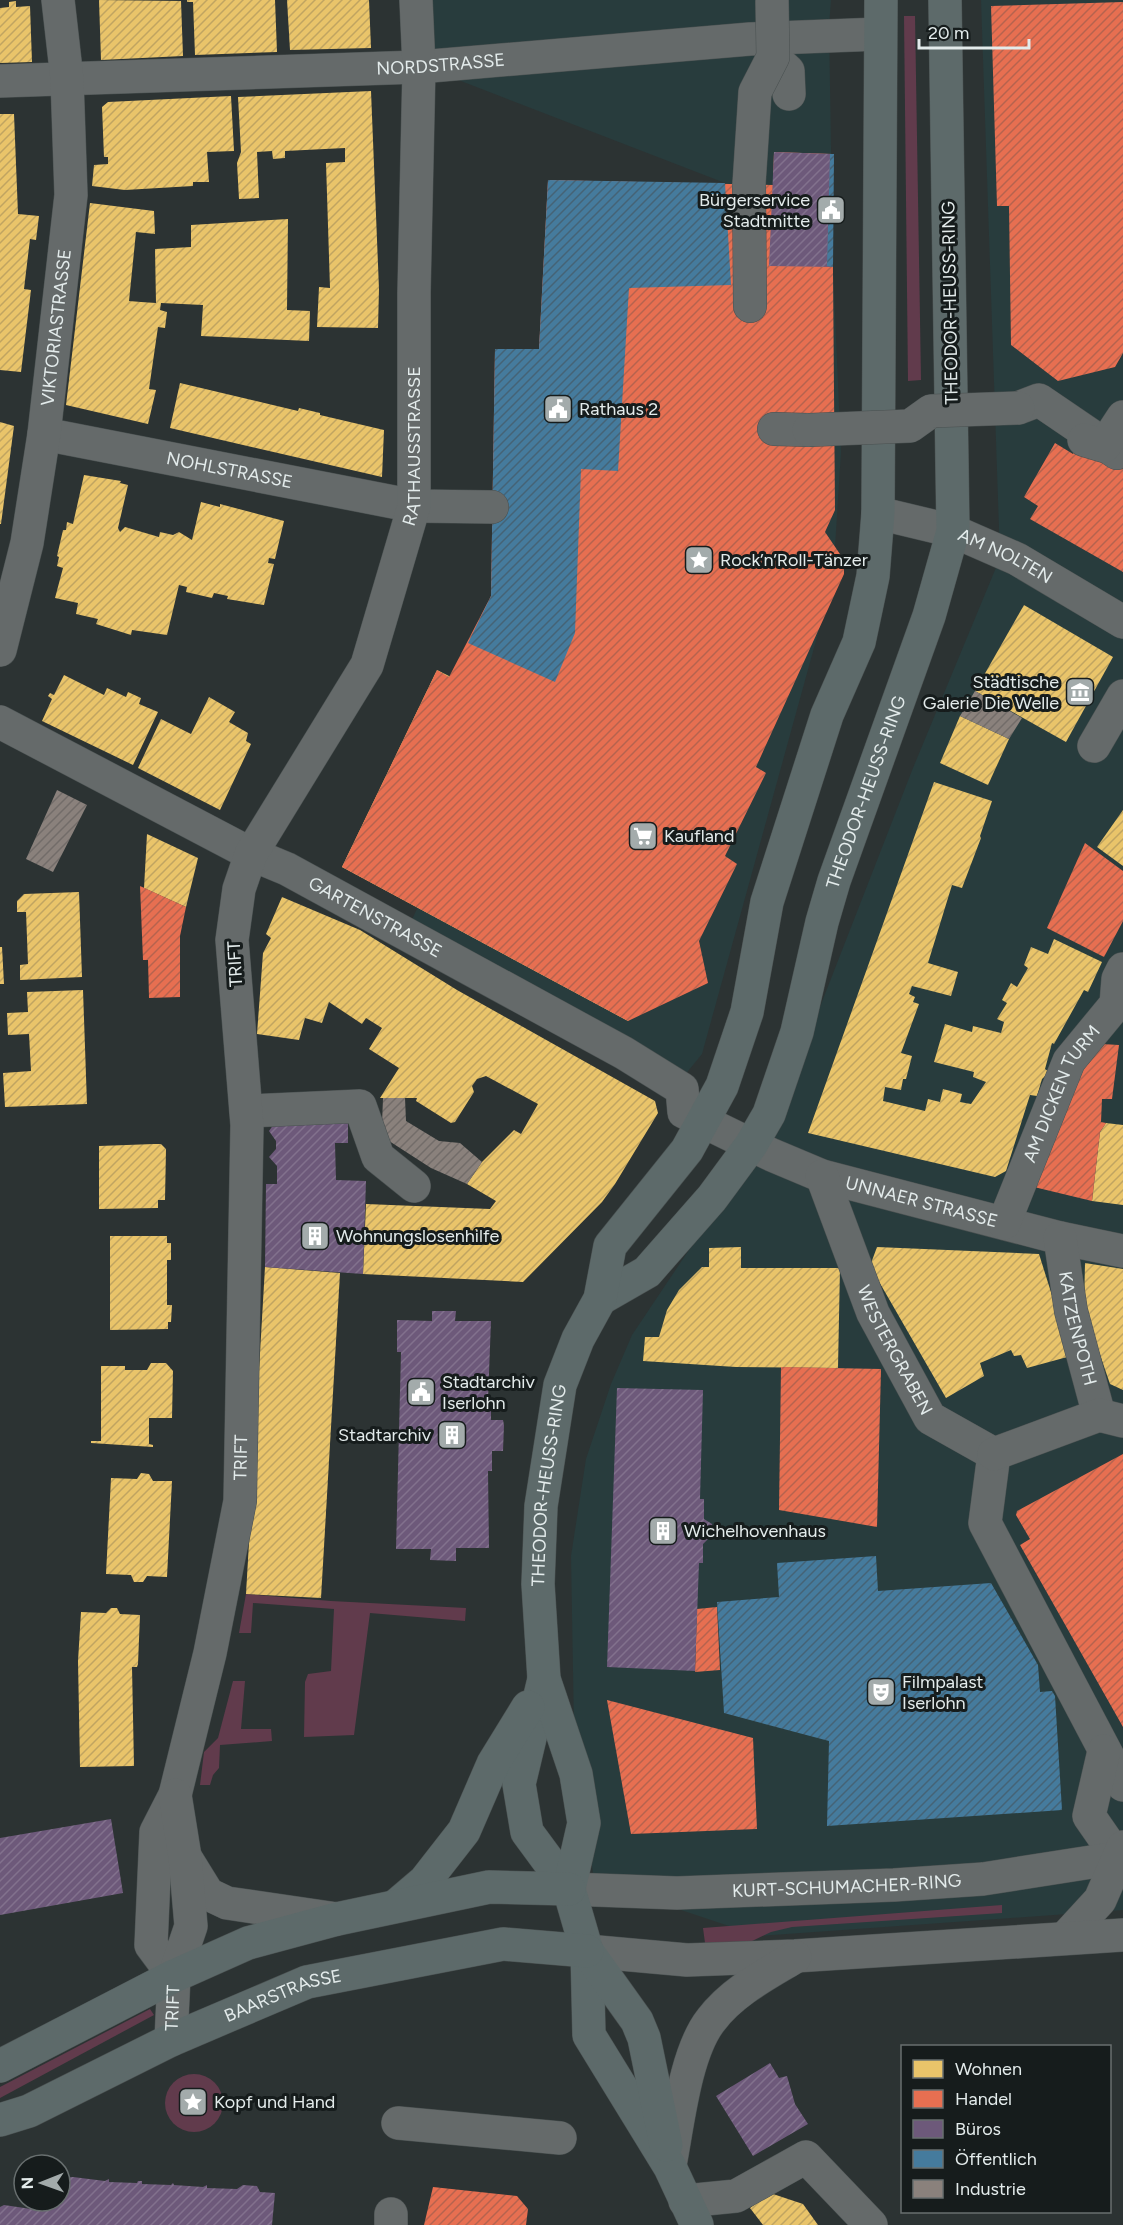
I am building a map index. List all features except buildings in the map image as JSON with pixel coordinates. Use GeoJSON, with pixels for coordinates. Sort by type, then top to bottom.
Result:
{"type":"FeatureCollection","features":[{"type":"Feature","properties":{"kind":"main road","name":"THEODOR-HEUSS-RING"},"geometry":{"type":"LineString","coordinates":[[600,1299],[646,1272],[712,1198],[727,1134],[722,1086],[747,1012],[767,902],[827,714],[859,642],[873,576],[878,513],[881,0]]}},
{"type":"Feature","properties":{"kind":"main road","name":"THEODOR-HEUSS-RING"},"geometry":{"type":"LineString","coordinates":[[569,1889],[584,1823],[576,1774],[544,1679],[538,1584],[541,1506],[550,1435],[560,1385],[578,1339],[600,1299],[610,1246],[687,1150],[769,1114],[797,1032],[822,922],[834,881],[870,788],[929,616],[953,531],[946,0]]}},
{"type":"Feature","properties":{"kind":"main road","name":"THEODOR-HEUSS-RING"},"geometry":{"type":"LineString","coordinates":[[544,1679],[519,1784],[527,1832],[569,1889],[587,1951]]}},
{"type":"Feature","properties":{"kind":"main road"},"geometry":{"type":"LineString","coordinates":[[396,1906],[425,1881],[464,1831],[493,1764],[544,1679]]}},
{"type":"Feature","properties":{"kind":"main road"},"geometry":{"type":"LineString","coordinates":[[0,2066],[174,1976],[248,1943],[337,1919],[489,1887],[569,1889]]}},
{"type":"Feature","properties":{"kind":"main road","name":"BAARSTRASSE"},"geometry":{"type":"LineString","coordinates":[[0,2120],[29,2110],[171,2040],[307,1982],[503,1944],[587,1951]]}},
{"type":"Feature","properties":{"kind":"main road"},"geometry":{"type":"LineString","coordinates":[[587,1951],[637,2021],[644,2038],[670,2167]]}},
{"type":"Feature","properties":{"kind":"main road"},"geometry":{"type":"LineString","coordinates":[[587,1951],[589,2035],[670,2167],[691,2213]]}},
{"type":"Feature","properties":{"kind":"street","name":"VIKTORIASTRASSE"},"geometry":{"type":"LineString","coordinates":[[0,650],[27,543],[44,434],[71,195],[67,79],[58,0]]}},
{"type":"Feature","properties":{"kind":"street","name":"RATHAUSSTRASSE"},"geometry":{"type":"LineString","coordinates":[[251,854],[367,665],[414,506],[414,293],[419,67],[416,0]]}},
{"type":"Feature","properties":{"kind":"street"},"geometry":{"type":"LineString","coordinates":[[750,306],[749,184],[755,92],[772,57],[772,0]]}},
{"type":"Feature","properties":{"kind":"street","name":"NORDSTRASSE"},"geometry":{"type":"LineString","coordinates":[[0,81],[419,67],[771,38],[880,34]]}},
{"type":"Feature","properties":{"kind":"street"},"geometry":{"type":"LineString","coordinates":[[772,57],[788,71],[789,94]]}},
{"type":"Feature","properties":{"kind":"street"},"geometry":{"type":"LineString","coordinates":[[774,429],[910,426],[931,411],[1018,408],[1039,400],[1111,449]]}},
{"type":"Feature","properties":{"kind":"street"},"geometry":{"type":"LineString","coordinates":[[1111,449],[1123,417]]}},
{"type":"Feature","properties":{"kind":"street"},"geometry":{"type":"LineString","coordinates":[[1054,430],[1111,449]]}},
{"type":"Feature","properties":{"kind":"street","name":"NOHLSTRASSE"},"geometry":{"type":"LineString","coordinates":[[44,434],[414,506],[492,507]]}},
{"type":"Feature","properties":{"kind":"street","name":"AM NOLTEN"},"geometry":{"type":"LineString","coordinates":[[878,513],[953,531],[1017,559],[1123,622]]}},
{"type":"Feature","properties":{"kind":"street"},"geometry":{"type":"LineString","coordinates":[[1094,746],[1123,696]]}},
{"type":"Feature","properties":{"kind":"street","name":"GARTENSTRASSE"},"geometry":{"type":"LineString","coordinates":[[0,722],[251,854],[287,869],[624,1053],[682,1089],[684,1112],[727,1134]]}},
{"type":"Feature","properties":{"kind":"street","name":"TRIFT"},"geometry":{"type":"LineString","coordinates":[[174,1976],[151,1946],[156,1832],[175,1795],[210,1653],[240,1501],[246,1111],[232,940],[239,889],[251,854]]}},
{"type":"Feature","properties":{"kind":"street","name":"AM DICKEN TURM"},"geometry":{"type":"LineString","coordinates":[[1004,1223],[1069,1061],[1119,1009],[1118,979],[1123,969]]}},
{"type":"Feature","properties":{"kind":"street"},"geometry":{"type":"LineString","coordinates":[[246,1111],[360,1106],[378,1157],[414,1186]]}},
{"type":"Feature","properties":{"kind":"street","name":"UNNAER STRASSE"},"geometry":{"type":"LineString","coordinates":[[727,1134],[822,1176],[1060,1238],[1123,1251]]}},
{"type":"Feature","properties":{"kind":"street","name":"WESTERGRABEN"},"geometry":{"type":"LineString","coordinates":[[822,1176],[873,1313],[930,1418],[994,1454]]}},
{"type":"Feature","properties":{"kind":"street","name":"KATZENPOTH"},"geometry":{"type":"LineString","coordinates":[[994,1454],[1111,1418],[1071,1311],[1060,1238]]}},
{"type":"Feature","properties":{"kind":"street"},"geometry":{"type":"LineString","coordinates":[[994,1454],[986,1523],[1123,1785]]}},
{"type":"Feature","properties":{"kind":"street"},"geometry":{"type":"LineString","coordinates":[[1066,1937],[1100,1900],[1122,1857],[1089,1816],[1104,1751]]}},
{"type":"Feature","properties":{"kind":"street","name":"TRIFT"},"geometry":{"type":"LineString","coordinates":[[171,2040],[174,1976],[191,1926],[185,1857],[175,1795]]}},
{"type":"Feature","properties":{"kind":"street","name":"TRIFT"},"geometry":{"type":"LineString","coordinates":[[185,1857],[208,1894],[227,1903],[337,1919]]}},
{"type":"Feature","properties":{"kind":"street","name":"KURT-SCHUMACHER-RING"},"geometry":{"type":"LineString","coordinates":[[569,1889],[677,1893],[894,1885],[982,1879],[1122,1857]]}},
{"type":"Feature","properties":{"kind":"street"},"geometry":{"type":"LineString","coordinates":[[587,1951],[687,1960],[795,1956],[1123,1935]]}},
{"type":"Feature","properties":{"kind":"street"},"geometry":{"type":"LineString","coordinates":[[670,2167],[683,2091],[700,2039],[711,2020],[744,1988],[795,1956]]}},
{"type":"Feature","properties":{"kind":"street"},"geometry":{"type":"LineString","coordinates":[[408,2124],[560,2138]]}},
{"type":"Feature","properties":{"kind":"street"},"geometry":{"type":"LineString","coordinates":[[691,2213],[736,2196],[806,2157],[871,2225]]}},
{"type":"Feature","properties":{"kind":"shaded area"},"geometry":{"type":"Polygon","coordinates":[[[428,0],[831,0],[829,26],[833,267],[841,452],[833,579],[702,1054],[666,1098],[404,937],[618,471],[731,285],[725,183],[430,69],[428,0]]]}},
{"type":"Feature","properties":{"kind":"shaded area"},"geometry":{"type":"Polygon","coordinates":[[[981,0],[1123,0],[1123,1910],[759,1936],[594,1881],[574,1729],[571,1556],[586,1459],[611,1384],[632,1335],[776,1120],[913,768],[1000,558],[981,0]]]}},
{"type":"Feature","properties":{"kind":"shaded area"},"geometry":{"type":"Polygon","coordinates":[[[904,16],[915,16],[921,380],[908,381],[904,16]]]}},
{"type":"Feature","properties":{"kind":"shaded area"},"geometry":{"type":"Polygon","coordinates":[[[246,1594],[466,1608],[465,1621],[370,1613],[354,1735],[304,1737],[305,1682],[308,1674],[331,1671],[334,1609],[253,1603],[251,1633],[239,1633],[246,1594]]]}},
{"type":"Feature","properties":{"kind":"shaded area"},"geometry":{"type":"Polygon","coordinates":[[[233,1681],[245,1681],[241,1729],[271,1729],[272,1741],[220,1745],[219,1768],[213,1775],[210,1785],[200,1785],[204,1752],[218,1738],[233,1681]]]}},
{"type":"Feature","properties":{"kind":"shaded area"},"geometry":{"type":"Polygon","coordinates":[[[1002,1905],[1002,1913],[792,1927],[771,1932],[746,1944],[706,1950],[703,1928],[1002,1905]]]}},
{"type":"Feature","properties":{"kind":"shaded area"},"geometry":{"type":"Polygon","coordinates":[[[150,2009],[154,2015],[0,2098],[0,2087],[150,2009]]]}},
{"type":"Feature","properties":{"kind":"shaded area"},"geometry":{"type":"Polygon","coordinates":[[[194,2074],[210,2079],[218,2087],[223,2103],[218,2119],[210,2127],[194,2132],[178,2127],[170,2119],[165,2103],[170,2087],[178,2079],[194,2074]]]}},
{"type":"Feature","properties":{"kind":"place","name":"Bürgerservice Stadtmitte"},"geometry":{"type":"Point","coordinates":[831,210]}},
{"type":"Feature","properties":{"kind":"place","name":"Rathaus 2"},"geometry":{"type":"Point","coordinates":[558,409]}},
{"type":"Feature","properties":{"kind":"place","name":"Rock’n’Roll-Tänzer"},"geometry":{"type":"Point","coordinates":[699,560]}},
{"type":"Feature","properties":{"kind":"place","name":"Städtische Galerie Die Welle"},"geometry":{"type":"Point","coordinates":[1080,692]}},
{"type":"Feature","properties":{"kind":"place","name":"Kaufland"},"geometry":{"type":"Point","coordinates":[643,836]}},
{"type":"Feature","properties":{"kind":"place","name":"Wohnungslosenhilfe"},"geometry":{"type":"Point","coordinates":[315,1236]}},
{"type":"Feature","properties":{"kind":"place","name":"Stadtarchiv Iserlohn"},"geometry":{"type":"Point","coordinates":[421,1392]}},
{"type":"Feature","properties":{"kind":"place","name":"Stadtarchiv"},"geometry":{"type":"Point","coordinates":[452,1435]}},
{"type":"Feature","properties":{"kind":"place","name":"Wichelhovenhaus"},"geometry":{"type":"Point","coordinates":[663,1531]}},
{"type":"Feature","properties":{"kind":"place","name":"Filmpalast Iserlohn"},"geometry":{"type":"Point","coordinates":[881,1692]}},
{"type":"Feature","properties":{"kind":"place","name":"Kopf und Hand"},"geometry":{"type":"Point","coordinates":[193,2102]}}]}
